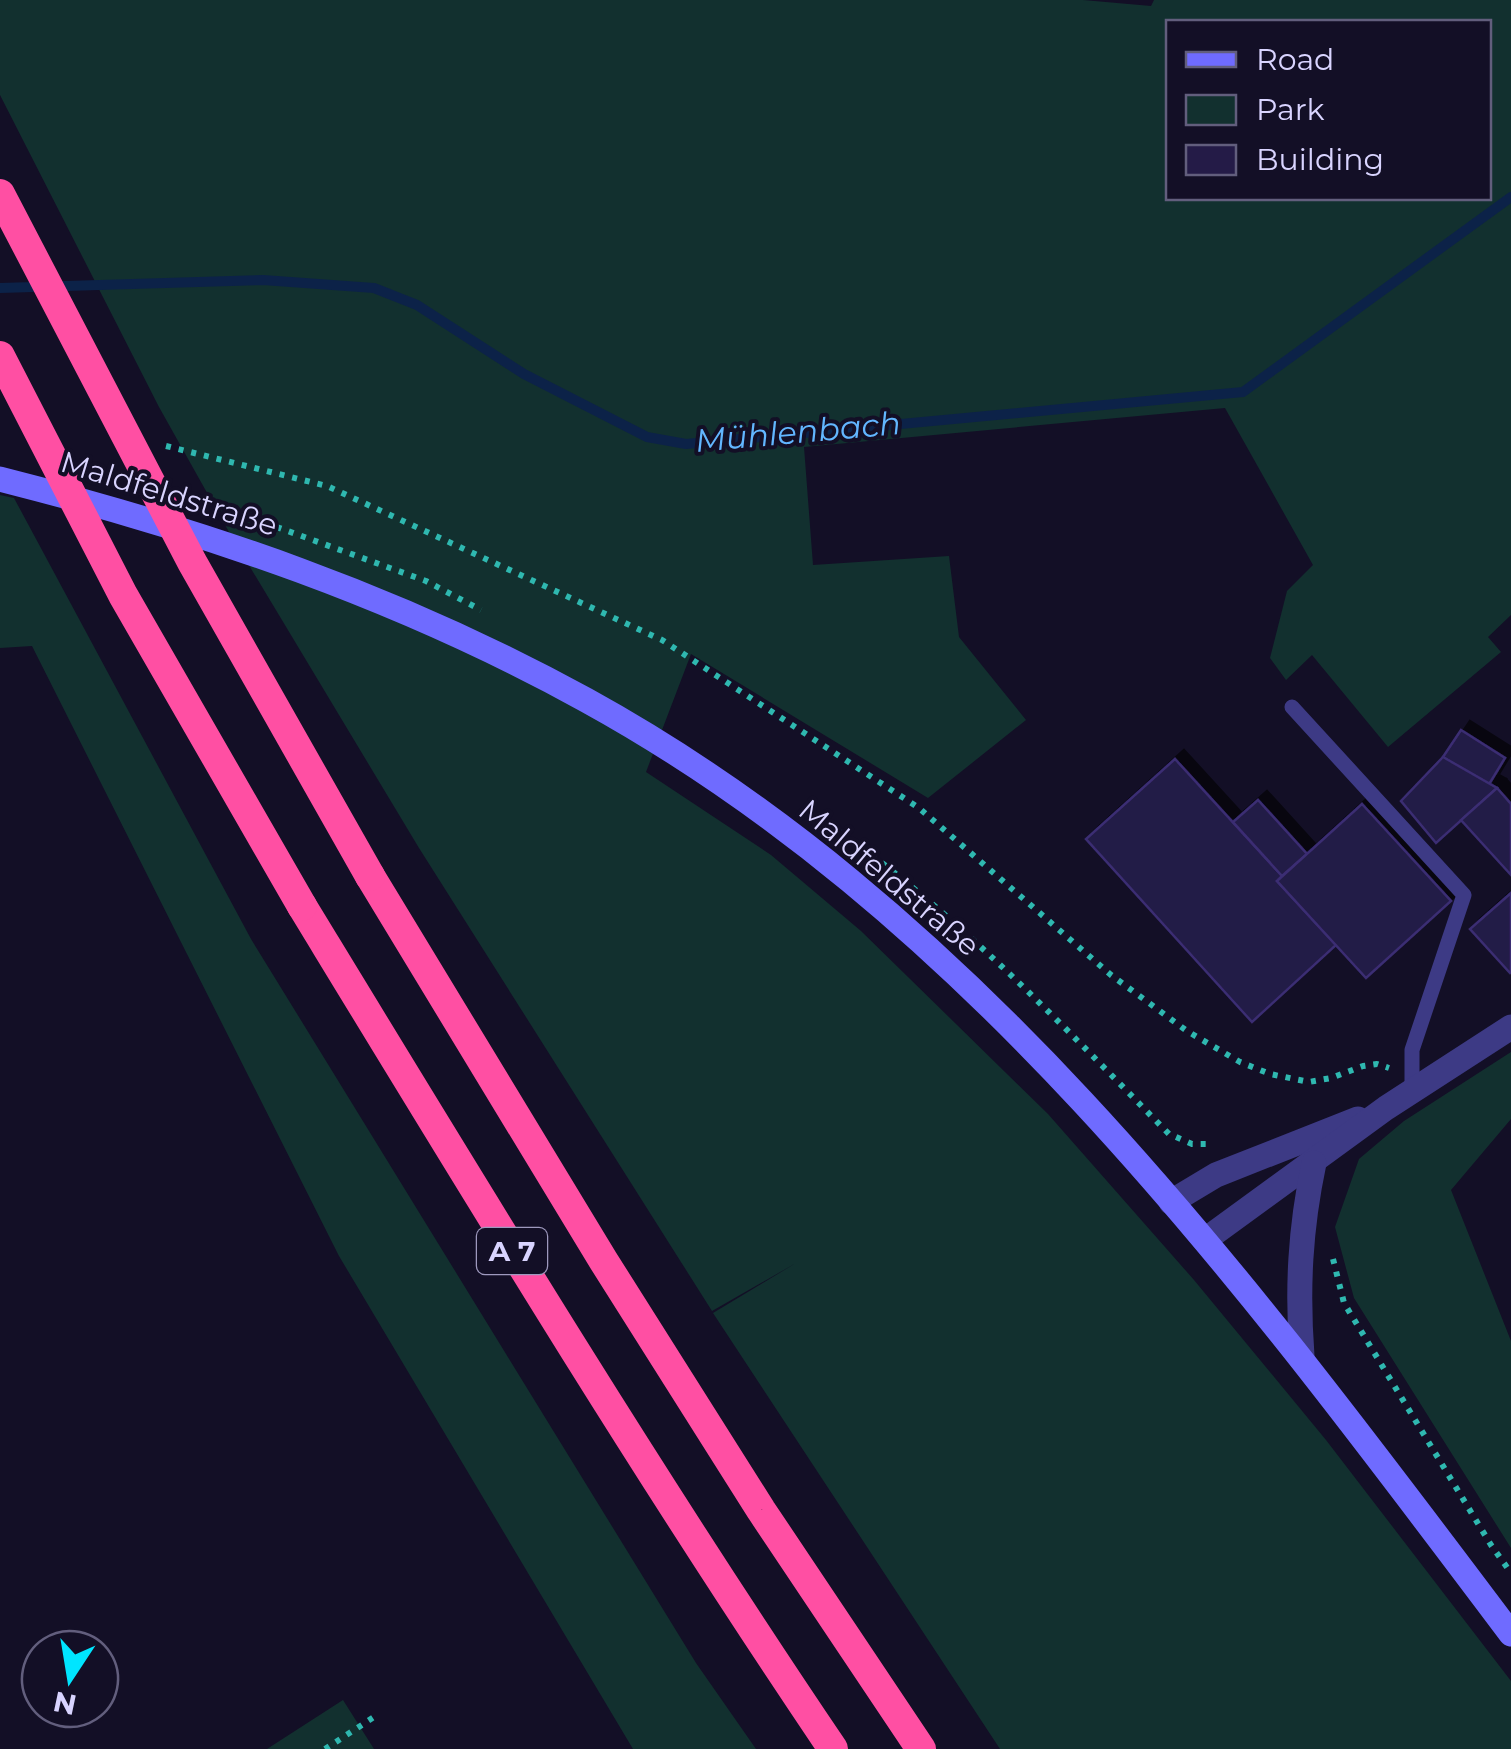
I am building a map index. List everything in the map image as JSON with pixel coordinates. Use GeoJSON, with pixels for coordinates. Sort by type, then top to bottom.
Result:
{"type":"FeatureCollection","features":[{"type":"Feature","properties":{"kind":"highway","name":"A 7"},"geometry":{"type":"LineString","coordinates":[[0,194],[192,562],[370,876],[634,1310],[761,1510],[921,1749]]}},
{"type":"Feature","properties":{"kind":"highway","name":"A 7"},"geometry":{"type":"LineString","coordinates":[[0,356],[123,595],[302,906],[717,1577],[833,1749]]}},
{"type":"Feature","properties":{"kind":"main road","name":"Maldfeldstraße"},"geometry":{"type":"LineString","coordinates":[[0,479],[182,528],[387,603],[587,700],[685,760],[795,838],[885,911],[991,1008],[1172,1202],[1302,1356],[1511,1634]]}},
{"type":"Feature","properties":{"kind":"street"},"geometry":{"type":"LineString","coordinates":[[1205,1240],[1386,1108],[1511,1027]]}},
{"type":"Feature","properties":{"kind":"street"},"geometry":{"type":"LineString","coordinates":[[1172,1202],[1216,1175],[1386,1108]]}},
{"type":"Feature","properties":{"kind":"street"},"geometry":{"type":"LineString","coordinates":[[1302,1356],[1298,1303],[1302,1223],[1314,1163]]}},
{"type":"Feature","properties":{"kind":"lane"},"geometry":{"type":"LineString","coordinates":[[1292,707],[1464,895],[1412,1050],[1412,1090]]}},
{"type":"Feature","properties":{"kind":"path"},"geometry":{"type":"LineString","coordinates":[[154,443],[327,486],[662,640],[919,808],[1111,974],[1188,1031],[1240,1062],[1270,1074],[1310,1082],[1377,1064],[1398,1074],[1412,1090]]}},
{"type":"Feature","properties":{"kind":"path"},"geometry":{"type":"LineString","coordinates":[[1302,1223],[1320,1227],[1326,1234],[1344,1303],[1511,1573]]}},
{"type":"Feature","properties":{"kind":"path"},"geometry":{"type":"LineString","coordinates":[[326,1749],[374,1717]]}},
{"type":"Feature","properties":{"kind":"green space"},"geometry":{"type":"Polygon","coordinates":[[[0,0],[1083,0],[1151,6],[1154,0],[1511,0],[1511,615],[1488,637],[1501,652],[1388,747],[1312,655],[1286,680],[1270,658],[1287,591],[1313,565],[1225,408],[804,447],[813,565],[949,556],[959,637],[1026,720],[928,798],[691,654],[646,772],[771,855],[861,931],[1048,1114],[1194,1280],[1326,1440],[1511,1681],[1511,1749],[1000,1749],[713,1313],[796,1263],[712,1311],[419,848],[229,532],[159,407],[0,95],[0,0]]]}},
{"type":"Feature","properties":{"kind":"green space"},"geometry":{"type":"Polygon","coordinates":[[[0,495],[14,498],[251,939],[696,1663],[756,1749],[633,1749],[339,1256],[32,646],[0,648],[0,495]]]}},
{"type":"Feature","properties":{"kind":"green space"},"geometry":{"type":"Polygon","coordinates":[[[1511,1052],[1511,1119],[1451,1190],[1511,1341],[1511,1548],[1354,1298],[1335,1227],[1359,1159],[1404,1121],[1511,1052]]]}},
{"type":"Feature","properties":{"kind":"green space"},"geometry":{"type":"Polygon","coordinates":[[[343,1700],[374,1749],[267,1749],[343,1700]]]}},
{"type":"Feature","properties":{"kind":"building"},"geometry":{"type":"Polygon","coordinates":[[[1461,730],[1505,758],[1488,786],[1443,757],[1461,730]]]}},
{"type":"Feature","properties":{"kind":"building"},"geometry":{"type":"Polygon","coordinates":[[[1443,757],[1497,788],[1436,843],[1401,801],[1443,757]]]}},
{"type":"Feature","properties":{"kind":"building"},"geometry":{"type":"Polygon","coordinates":[[[1175,759],[1282,876],[1277,881],[1336,945],[1252,1022],[1086,839],[1175,759]]]}},
{"type":"Feature","properties":{"kind":"building"},"geometry":{"type":"Polygon","coordinates":[[[1497,788],[1511,804],[1511,875],[1461,820],[1497,788]]]}},
{"type":"Feature","properties":{"kind":"building"},"geometry":{"type":"Polygon","coordinates":[[[1258,800],[1307,854],[1282,876],[1233,822],[1258,800]]]}},
{"type":"Feature","properties":{"kind":"building"},"geometry":{"type":"Polygon","coordinates":[[[1362,804],[1451,901],[1366,978],[1277,881],[1362,804]]]}},
{"type":"Feature","properties":{"kind":"building"},"geometry":{"type":"Polygon","coordinates":[[[1511,893],[1511,972],[1510,973],[1470,929],[1511,893]]]}},
{"type":"Feature","properties":{"kind":"waterway","name":"Mühlenbach"},"geometry":{"type":"LineString","coordinates":[[0,288],[263,280],[374,288],[417,305],[524,374],[647,437],[686,444],[1243,392],[1511,197]]}}]}
